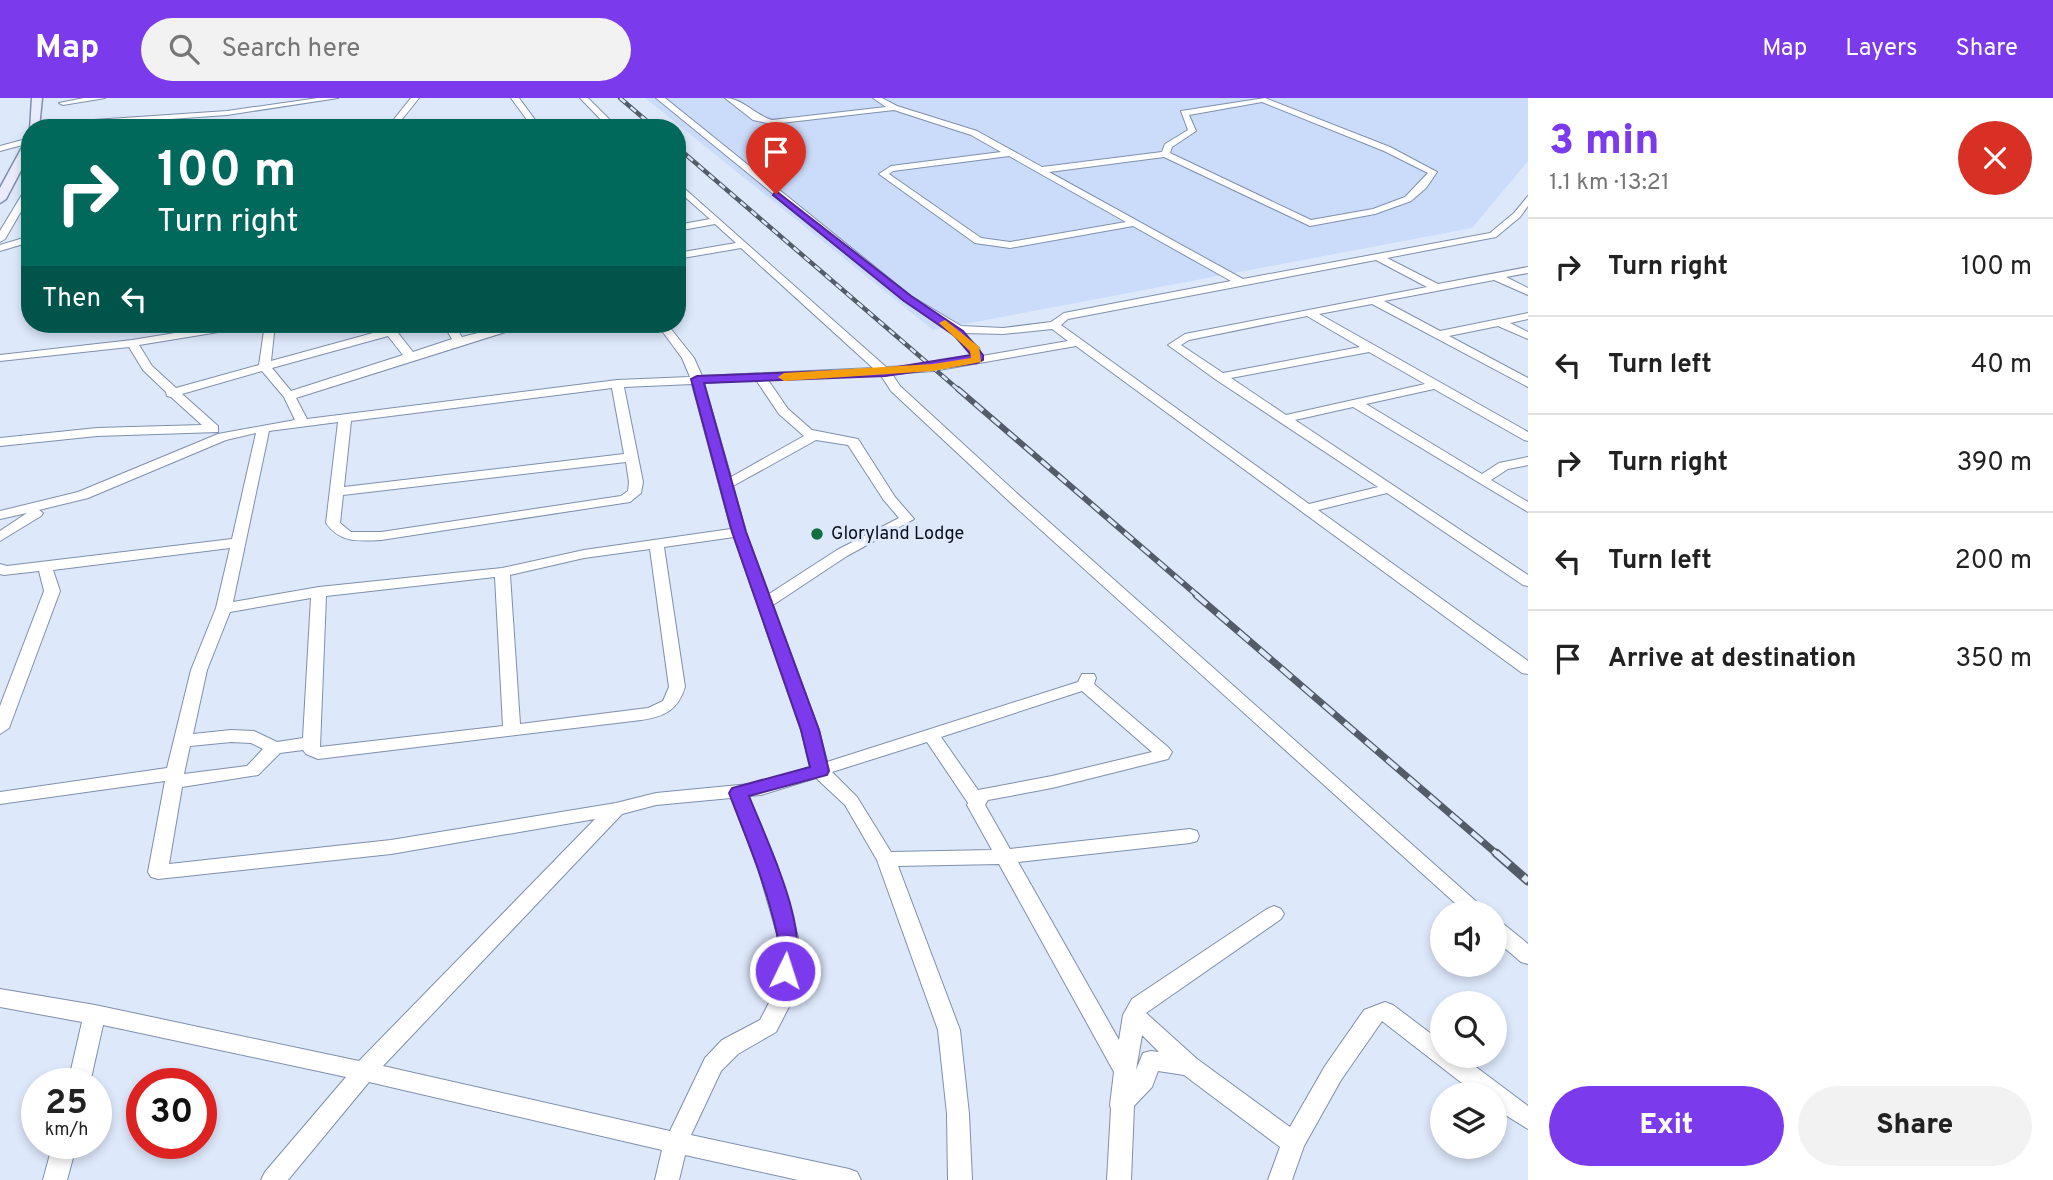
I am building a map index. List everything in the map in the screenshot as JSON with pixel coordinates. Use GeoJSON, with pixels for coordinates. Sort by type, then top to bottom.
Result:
{"type":"FeatureCollection","features":[{"type":"Feature","properties":{"kind":"street"},"geometry":{"type":"LineString","coordinates":[[35,119],[37,98]]}},
{"type":"Feature","properties":{"kind":"street"},"geometry":{"type":"LineString","coordinates":[[58,119],[63,101],[101,98]]}},
{"type":"Feature","properties":{"kind":"street"},"geometry":{"type":"LineString","coordinates":[[151,119],[228,113],[334,98]]}},
{"type":"Feature","properties":{"kind":"street"},"geometry":{"type":"LineString","coordinates":[[398,119],[415,98]]}},
{"type":"Feature","properties":{"kind":"street"},"geometry":{"type":"LineString","coordinates":[[514,98],[530,119]]}},
{"type":"Feature","properties":{"kind":"street"},"geometry":{"type":"LineString","coordinates":[[584,98],[605,119]]}},
{"type":"Feature","properties":{"kind":"street"},"geometry":{"type":"LineString","coordinates":[[660,98],[686,119]]}},
{"type":"Feature","properties":{"kind":"street"},"geometry":{"type":"LineString","coordinates":[[729,98],[756,118],[772,121],[894,108]]}},
{"type":"Feature","properties":{"kind":"street"},"geometry":{"type":"LineString","coordinates":[[877,98],[894,108],[969,131],[1242,283]]}},
{"type":"Feature","properties":{"kind":"street"},"geometry":{"type":"LineString","coordinates":[[1041,170],[1165,154],[1310,223],[1375,211],[1408,199],[1423,186],[1433,172],[1377,145],[1261,99],[1184,113],[1192,131],[1168,146],[1165,154]]}},
{"type":"Feature","properties":{"kind":"street"},"geometry":{"type":"LineString","coordinates":[[686,119],[907,298],[954,327],[1021,349]]}},
{"type":"Feature","properties":{"kind":"street"},"geometry":{"type":"LineString","coordinates":[[0,153],[21,150]]}},
{"type":"Feature","properties":{"kind":"street"},"geometry":{"type":"LineString","coordinates":[[0,153],[21,150]]}},
{"type":"Feature","properties":{"kind":"street"},"geometry":{"type":"LineString","coordinates":[[1011,153],[891,169],[884,174],[978,241],[989,244],[1010,245],[1135,223]]}},
{"type":"Feature","properties":{"kind":"street"},"geometry":{"type":"LineString","coordinates":[[3,195],[21,160]]}},
{"type":"Feature","properties":{"kind":"street"},"geometry":{"type":"LineString","coordinates":[[3,195],[21,190]]}},
{"type":"Feature","properties":{"kind":"street"},"geometry":{"type":"LineString","coordinates":[[686,193],[885,372],[895,388],[1016,500],[1465,900]]}},
{"type":"Feature","properties":{"kind":"street"},"geometry":{"type":"LineString","coordinates":[[1021,349],[1064,316],[1493,235],[1523,216],[1528,199]]}},
{"type":"Feature","properties":{"kind":"street"},"geometry":{"type":"LineString","coordinates":[[0,239],[21,202]]}},
{"type":"Feature","properties":{"kind":"street"},"geometry":{"type":"LineString","coordinates":[[0,217],[21,216]]}},
{"type":"Feature","properties":{"kind":"street"},"geometry":{"type":"LineString","coordinates":[[686,226],[716,221]]}},
{"type":"Feature","properties":{"kind":"street"},"geometry":{"type":"LineString","coordinates":[[0,248],[21,242]]}},
{"type":"Feature","properties":{"kind":"street"},"geometry":{"type":"LineString","coordinates":[[686,254],[742,244]]}},
{"type":"Feature","properties":{"kind":"street"},"geometry":{"type":"LineString","coordinates":[[717,249],[761,261]]}},
{"type":"Feature","properties":{"kind":"street"},"geometry":{"type":"LineString","coordinates":[[1379,258],[1437,288]]}},
{"type":"Feature","properties":{"kind":"street"},"geometry":{"type":"LineString","coordinates":[[1528,270],[1185,337],[1175,342],[1179,350],[1528,582]]}},
{"type":"Feature","properties":{"kind":"street"},"geometry":{"type":"LineString","coordinates":[[1495,276],[1528,292]]}},
{"type":"Feature","properties":{"kind":"street"},"geometry":{"type":"LineString","coordinates":[[1373,300],[1528,383]]}},
{"type":"Feature","properties":{"kind":"street"},"geometry":{"type":"LineString","coordinates":[[1308,313],[1528,437]]}},
{"type":"Feature","properties":{"kind":"street"},"geometry":{"type":"LineString","coordinates":[[1438,335],[1528,316]]}},
{"type":"Feature","properties":{"kind":"street"},"geometry":{"type":"LineString","coordinates":[[1500,322],[1528,336]]}},
{"type":"Feature","properties":{"kind":"street"},"geometry":{"type":"LineString","coordinates":[[954,327],[1003,331],[1054,325],[1075,343],[1528,669]]}},
{"type":"Feature","properties":{"kind":"street"},"geometry":{"type":"LineString","coordinates":[[954,327],[983,359]]}},
{"type":"Feature","properties":{"kind":"street"},"geometry":{"type":"LineString","coordinates":[[1021,349],[1027,327]]}},
{"type":"Feature","properties":{"kind":"street"},"geometry":{"type":"LineString","coordinates":[[0,358],[194,333]]}},
{"type":"Feature","properties":{"kind":"street"},"geometry":{"type":"LineString","coordinates":[[269,333],[265,367],[289,396],[303,423]]}},
{"type":"Feature","properties":{"kind":"street"},"geometry":{"type":"LineString","coordinates":[[171,393],[265,367],[370,333]]}},
{"type":"Feature","properties":{"kind":"street"},"geometry":{"type":"LineString","coordinates":[[393,333],[410,356]]}},
{"type":"Feature","properties":{"kind":"street"},"geometry":{"type":"LineString","coordinates":[[453,333],[459,341]]}},
{"type":"Feature","properties":{"kind":"street"},"geometry":{"type":"LineString","coordinates":[[289,396],[491,333]]}},
{"type":"Feature","properties":{"kind":"street"},"geometry":{"type":"LineString","coordinates":[[669,333],[688,358],[697,379],[739,532],[810,730],[820,771],[851,801],[886,859],[949,1030],[958,1114],[960,1180]]}},
{"type":"Feature","properties":{"kind":"street"},"geometry":{"type":"LineString","coordinates":[[132,343],[147,368],[217,433]]}},
{"type":"Feature","properties":{"kind":"street"},"geometry":{"type":"LineString","coordinates":[[0,442],[97,432],[217,433],[617,384],[885,372],[983,359],[1021,349],[1075,343]]}},
{"type":"Feature","properties":{"kind":"street"},"geometry":{"type":"LineString","coordinates":[[1219,377],[1371,348]]}},
{"type":"Feature","properties":{"kind":"street"},"geometry":{"type":"LineString","coordinates":[[760,377],[772,399],[813,436]]}},
{"type":"Feature","properties":{"kind":"street"},"geometry":{"type":"LineString","coordinates":[[345,418],[333,523],[346,537],[381,536],[625,499],[634,493],[636,482],[617,384]]}},
{"type":"Feature","properties":{"kind":"street"},"geometry":{"type":"LineString","coordinates":[[1283,419],[1436,385]]}},
{"type":"Feature","properties":{"kind":"street"},"geometry":{"type":"LineString","coordinates":[[1355,403],[1528,508]]}},
{"type":"Feature","properties":{"kind":"street"},"geometry":{"type":"LineString","coordinates":[[263,428],[224,608],[199,670],[174,778],[158,872],[391,847],[616,809],[656,799],[738,793],[820,771],[1086,682],[1163,752],[1162,755],[1052,782],[982,795],[977,802]]}},
{"type":"Feature","properties":{"kind":"street"},"geometry":{"type":"LineString","coordinates":[[0,515],[50,505],[105,487],[217,433]]}},
{"type":"Feature","properties":{"kind":"street"},"geometry":{"type":"LineString","coordinates":[[726,485],[813,436],[846,439],[853,442],[890,499],[907,519],[842,553],[765,603]]}},
{"type":"Feature","properties":{"kind":"street"},"geometry":{"type":"LineString","coordinates":[[337,492],[631,457]]}},
{"type":"Feature","properties":{"kind":"street"},"geometry":{"type":"LineString","coordinates":[[1483,481],[1490,472],[1506,464],[1528,461]]}},
{"type":"Feature","properties":{"kind":"street"},"geometry":{"type":"LineString","coordinates":[[1305,509],[1388,489]]}},
{"type":"Feature","properties":{"kind":"street"},"geometry":{"type":"LineString","coordinates":[[0,537],[50,505]]}},
{"type":"Feature","properties":{"kind":"street"},"geometry":{"type":"LineString","coordinates":[[224,608],[319,592],[502,572],[584,554],[739,532]]}},
{"type":"Feature","properties":{"kind":"street"},"geometry":{"type":"LineString","coordinates":[[1,570],[45,568],[237,543]]}},
{"type":"Feature","properties":{"kind":"street"},"geometry":{"type":"LineString","coordinates":[[319,592],[312,750],[329,753],[662,712],[674,701],[677,687],[656,543]]}},
{"type":"Feature","properties":{"kind":"street"},"geometry":{"type":"LineString","coordinates":[[0,728],[52,591],[45,568]]}},
{"type":"Feature","properties":{"kind":"street"},"geometry":{"type":"LineString","coordinates":[[502,572],[512,732]]}},
{"type":"Feature","properties":{"kind":"street"},"geometry":{"type":"LineString","coordinates":[[930,734],[977,802],[976,805],[1004,857],[1125,1071]]}},
{"type":"Feature","properties":{"kind":"street"},"geometry":{"type":"LineString","coordinates":[[184,741],[232,736],[254,737],[275,748],[311,743]]}},
{"type":"Feature","properties":{"kind":"street"},"geometry":{"type":"LineString","coordinates":[[0,798],[252,771],[275,748]]}},
{"type":"Feature","properties":{"kind":"street"},"geometry":{"type":"LineString","coordinates":[[667,1180],[675,1144],[713,1065],[730,1047],[768,1026],[783,997],[788,937],[767,865],[738,793]]}},
{"type":"Feature","properties":{"kind":"street"},"geometry":{"type":"LineString","coordinates":[[273,1180],[365,1070],[616,809]]}},
{"type":"Feature","properties":{"kind":"street"},"geometry":{"type":"LineString","coordinates":[[886,859],[1004,857],[1190,836]]}},
{"type":"Feature","properties":{"kind":"street"},"geometry":{"type":"LineString","coordinates":[[1119,1180],[1121,1105],[1134,1015],[1140,1005],[1274,914]]}},
{"type":"Feature","properties":{"kind":"street"},"geometry":{"type":"LineString","coordinates":[[1507,938],[1528,956]]}},
{"type":"Feature","properties":{"kind":"street"},"geometry":{"type":"LineString","coordinates":[[0,998],[95,1014],[365,1070],[675,1144],[849,1180]]}},
{"type":"Feature","properties":{"kind":"street"},"geometry":{"type":"LineString","coordinates":[[1280,1180],[1293,1143],[1333,1073],[1372,1016],[1385,1011],[1430,1046]]}},
{"type":"Feature","properties":{"kind":"street"},"geometry":{"type":"LineString","coordinates":[[82,1068],[95,1014]]}},
{"type":"Feature","properties":{"kind":"street"},"geometry":{"type":"LineString","coordinates":[[1134,1015],[1189,1066],[1293,1143]]}},
{"type":"Feature","properties":{"kind":"street"},"geometry":{"type":"LineString","coordinates":[[1121,1105],[1144,1080],[1151,1060],[1189,1066]]}},
{"type":"Feature","properties":{"kind":"street"},"geometry":{"type":"LineString","coordinates":[[1459,1068],[1478,1082]]}},
{"type":"Feature","properties":{"kind":"street"},"geometry":{"type":"LineString","coordinates":[[1507,1104],[1528,1119]]}},
{"type":"Feature","properties":{"kind":"street"},"geometry":{"type":"LineString","coordinates":[[55,1180],[61,1159]]}},
{"type":"Feature","properties":{"kind":"shaded area"},"geometry":{"type":"Polygon","coordinates":[[[645,98],[1528,98],[1528,161],[1472,228],[933,330],[686,131],[686,119],[671,119],[645,98]]]}},
{"type":"Feature","properties":{"kind":"railway"},"geometry":{"type":"LineString","coordinates":[[620,98],[644,119]]}},
{"type":"Feature","properties":{"kind":"railway"},"geometry":{"type":"LineString","coordinates":[[686,155],[960,391]]}},
{"type":"Feature","properties":{"kind":"railway"},"geometry":{"type":"LineString","coordinates":[[958,389],[1198,596]]}},
{"type":"Feature","properties":{"kind":"railway"},"geometry":{"type":"LineString","coordinates":[[1196,595],[1498,855]]}},
{"type":"Feature","properties":{"kind":"railway"},"geometry":{"type":"LineString","coordinates":[[1496,853],[1528,881]]}},
{"type":"Feature","properties":{"kind":"slow traffic"},"geometry":{"type":"LineString","coordinates":[[784,377],[933,368],[977,360],[975,349],[945,323]]}},
{"type":"Feature","properties":{"kind":"place","name":"Gloryland Lodge"},"geometry":{"type":"Point","coordinates":[817,534]}},
{"type":"Feature","properties":{"kind":"route"},"geometry":{"type":"LineString","coordinates":[[776,194],[907,298],[959,334],[975,349],[977,355],[977,360],[933,368],[809,376],[697,379],[739,532],[810,730],[820,771],[738,793],[767,865],[788,937],[785,971]]}}]}
